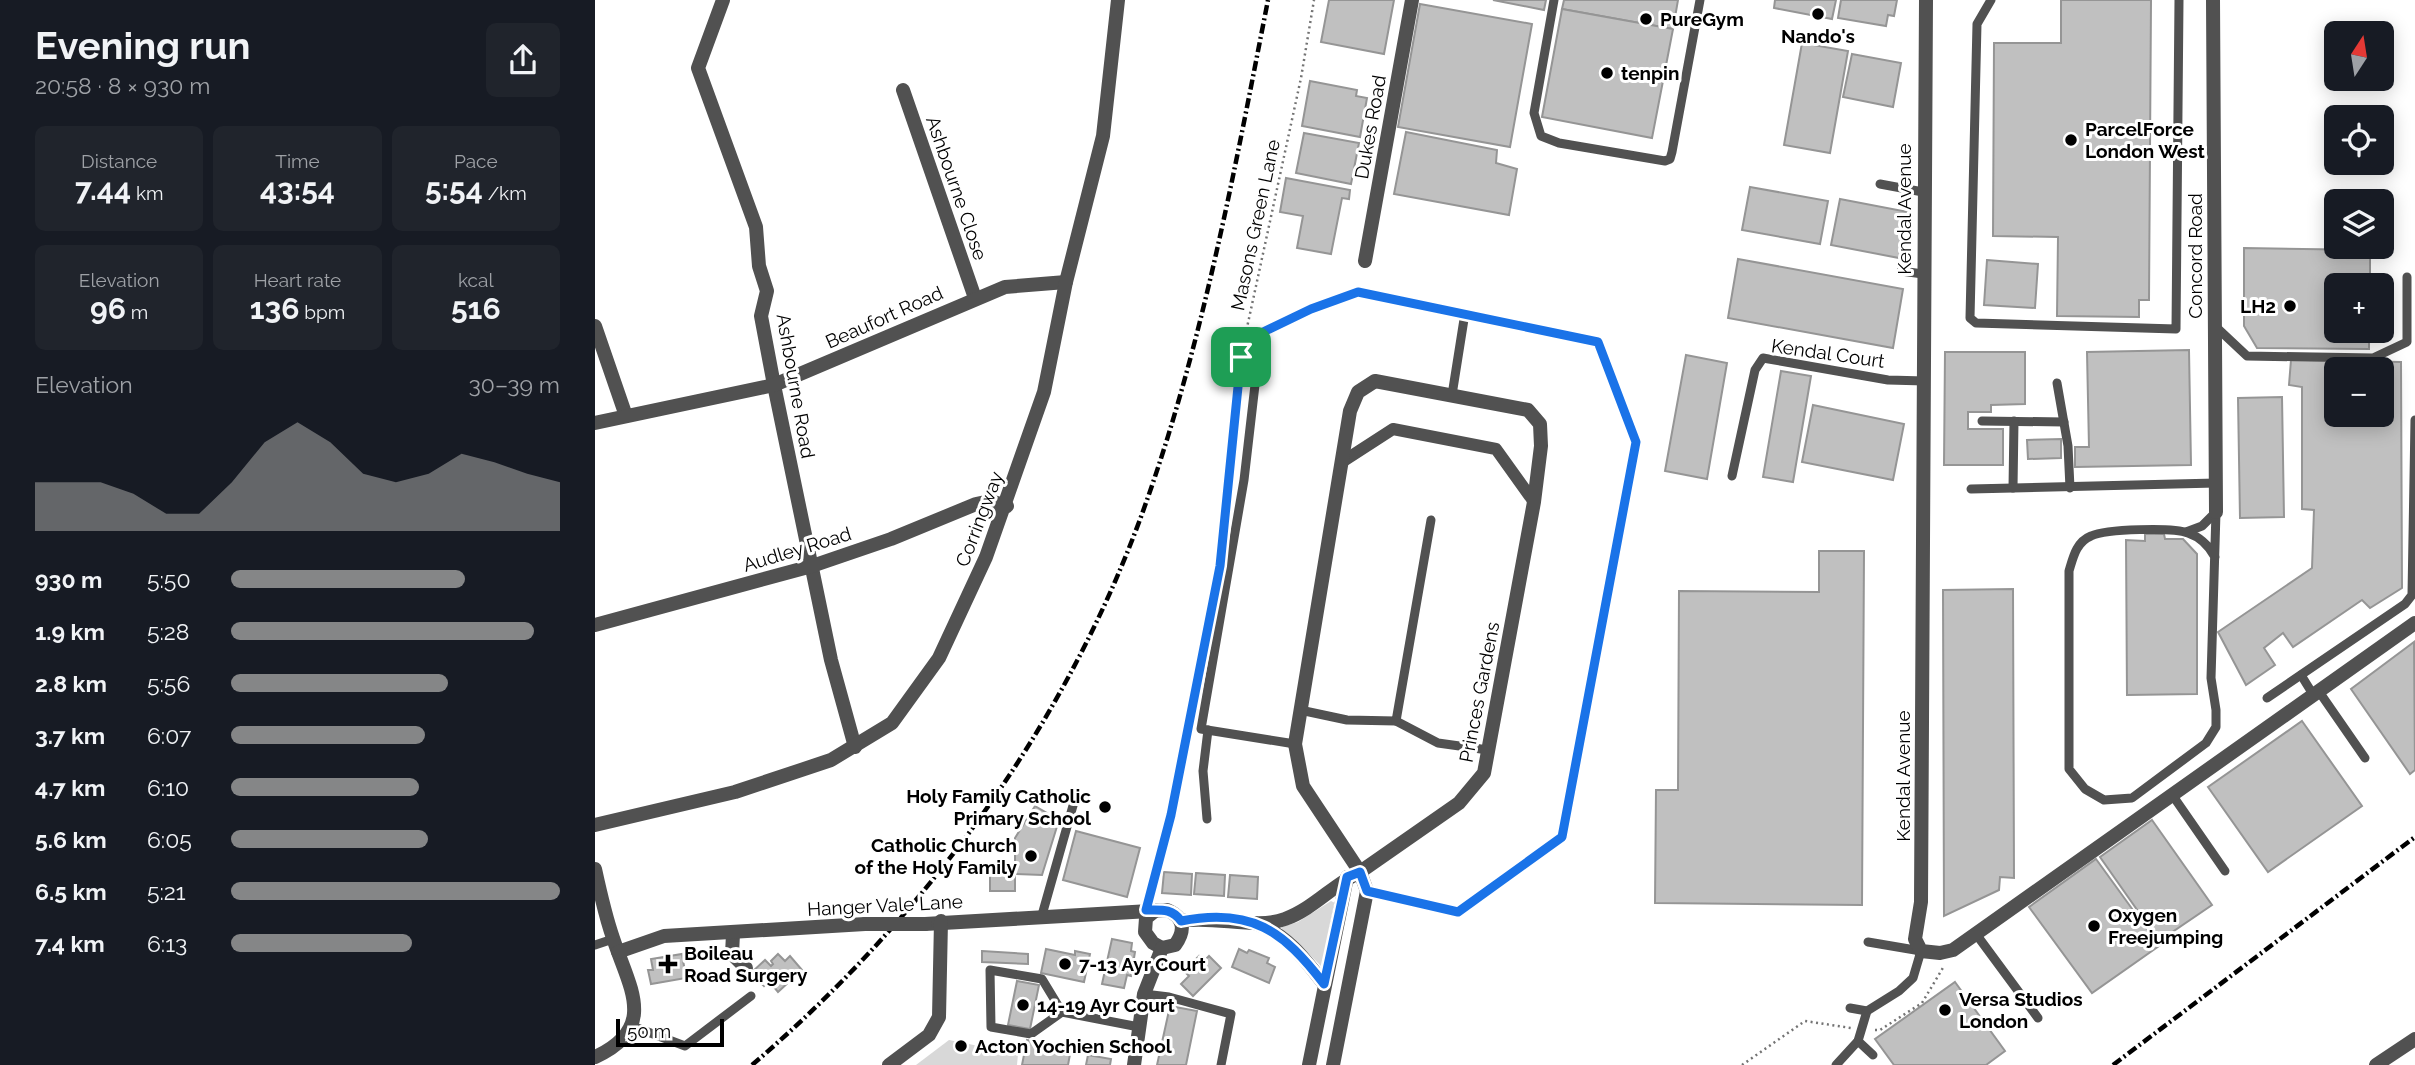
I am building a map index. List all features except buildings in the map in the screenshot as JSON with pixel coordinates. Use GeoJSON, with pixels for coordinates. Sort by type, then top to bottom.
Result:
{"type":"FeatureCollection","features":[{"type":"Feature","properties":{"kind":"street","name":"Ashbourne Road"},"geometry":{"type":"LineString","coordinates":[[723,0],[698,68],[757,227],[759,266],[767,291],[761,316],[774,386],[831,660],[855,747]]}},
{"type":"Feature","properties":{"kind":"street","name":"Corringway"},"geometry":{"type":"LineString","coordinates":[[595,825],[735,792],[831,760],[892,723],[939,658],[1006,506],[1044,391],[1066,282],[1103,136],[1118,0]]}},
{"type":"Feature","properties":{"kind":"street","name":"Dukes Road"},"geometry":{"type":"LineString","coordinates":[[1365,261],[1412,0]]}},
{"type":"Feature","properties":{"kind":"street","name":"Kendal Avenue"},"geometry":{"type":"LineString","coordinates":[[1921,951],[1915,939],[1921,902],[1926,0]]}},
{"type":"Feature","properties":{"kind":"street","name":"Concord Road"},"geometry":{"type":"LineString","coordinates":[[2213,0],[2220,234],[2215,326],[2216,512]]}},
{"type":"Feature","properties":{"kind":"street","name":"Ashbourne Close"},"geometry":{"type":"LineString","coordinates":[[903,90],[975,298]]}},
{"type":"Feature","properties":{"kind":"street","name":"Beaufort Road"},"geometry":{"type":"LineString","coordinates":[[595,423],[774,386],[1005,287],[1066,282]]}},
{"type":"Feature","properties":{"kind":"street"},"geometry":{"type":"LineString","coordinates":[[595,326],[626,416]]}},
{"type":"Feature","properties":{"kind":"street","name":"Princes Gardens"},"geometry":{"type":"LineString","coordinates":[[1250,921],[1284,920],[1329,893],[1354,874],[1459,803],[1484,772],[1534,502],[1541,446],[1540,424],[1528,410],[1375,381],[1358,392],[1350,411],[1295,744],[1303,786],[1354,874],[1367,891]]}},
{"type":"Feature","properties":{"kind":"street"},"geometry":{"type":"LineString","coordinates":[[1342,463],[1392,429],[1496,449],[1534,502]]}},
{"type":"Feature","properties":{"kind":"street","name":"Audley Road"},"geometry":{"type":"LineString","coordinates":[[595,625],[812,566],[891,539],[976,504],[990,501],[1006,506]]}},
{"type":"Feature","properties":{"kind":"street"},"geometry":{"type":"LineString","coordinates":[[1921,951],[1940,954],[1953,950],[2317,695],[2415,623]]}},
{"type":"Feature","properties":{"kind":"street"},"geometry":{"type":"LineString","coordinates":[[595,869],[616,945],[633,989],[635,1004],[632,1026],[624,1039],[595,1057]]}},
{"type":"Feature","properties":{"kind":"street"},"geometry":{"type":"LineString","coordinates":[[1309,1065],[1324,984],[1354,874]]}},
{"type":"Feature","properties":{"kind":"street"},"geometry":{"type":"LineString","coordinates":[[1334,1064],[1367,891]]}},
{"type":"Feature","properties":{"kind":"street"},"geometry":{"type":"LineString","coordinates":[[1171,911],[1181,921],[1179,940],[1170,948],[1162,948],[1153,943],[1145,932],[1150,912],[1171,911]]}},
{"type":"Feature","properties":{"kind":"street","name":"Hanger Vale Lane"},"geometry":{"type":"LineString","coordinates":[[616,945],[664,936],[733,934],[865,924],[925,924],[1042,915],[1150,912]]}},
{"type":"Feature","properties":{"kind":"street"},"geometry":{"type":"LineString","coordinates":[[1181,921],[1201,917],[1250,921],[1272,930],[1298,950],[1324,984]]}},
{"type":"Feature","properties":{"kind":"street"},"geometry":{"type":"LineString","coordinates":[[889,1065],[929,1035],[939,1017],[941,921]]}},
{"type":"Feature","properties":{"kind":"street"},"geometry":{"type":"LineString","coordinates":[[733,934],[732,954],[746,968]]}},
{"type":"Feature","properties":{"kind":"street"},"geometry":{"type":"LineString","coordinates":[[1134,1065],[1144,994],[1162,948]]}},
{"type":"Feature","properties":{"kind":"street"},"geometry":{"type":"LineString","coordinates":[[1316,1031],[1338,1036]]}},
{"type":"Feature","properties":{"kind":"street"},"geometry":{"type":"LineString","coordinates":[[2376,1065],[2415,1039]]}},
{"type":"Feature","properties":{"kind":"lane"},"geometry":{"type":"LineString","coordinates":[[1554,0],[1534,113],[1541,136],[1559,143],[1657,161],[1670,159],[1700,0]]}},
{"type":"Feature","properties":{"kind":"lane"},"geometry":{"type":"LineString","coordinates":[[1991,0],[1977,24],[1970,317],[1976,323],[2009,326],[2176,329],[2179,0]]}},
{"type":"Feature","properties":{"kind":"lane"},"geometry":{"type":"LineString","coordinates":[[1880,184],[1923,192]]}},
{"type":"Feature","properties":{"kind":"lane"},"geometry":{"type":"LineString","coordinates":[[1901,271],[1923,274]]}},
{"type":"Feature","properties":{"kind":"lane"},"geometry":{"type":"LineString","coordinates":[[2215,326],[2247,356],[2373,358],[2407,342],[2407,276]]}},
{"type":"Feature","properties":{"kind":"lane"},"geometry":{"type":"LineString","coordinates":[[1295,744],[1201,729],[1244,480],[1261,333],[1311,309],[1358,292],[1598,342],[1636,442],[1562,837],[1458,912],[1367,891]]}},
{"type":"Feature","properties":{"kind":"lane"},"geometry":{"type":"LineString","coordinates":[[1451,395],[1465,313]]}},
{"type":"Feature","properties":{"kind":"lane"},"geometry":{"type":"LineString","coordinates":[[1241,357],[1257,360]]}},
{"type":"Feature","properties":{"kind":"lane","name":"Kendal Court"},"geometry":{"type":"LineString","coordinates":[[1732,476],[1755,370],[1763,358],[1888,380],[1925,381]]}},
{"type":"Feature","properties":{"kind":"lane"},"geometry":{"type":"LineString","coordinates":[[2057,383],[2064,422],[2070,488]]}},
{"type":"Feature","properties":{"kind":"lane"},"geometry":{"type":"LineString","coordinates":[[2267,698],[2405,604],[2412,595],[2415,420]]}},
{"type":"Feature","properties":{"kind":"lane"},"geometry":{"type":"LineString","coordinates":[[1982,421],[2064,422]]}},
{"type":"Feature","properties":{"kind":"lane"},"geometry":{"type":"LineString","coordinates":[[2013,488],[2014,421]]}},
{"type":"Feature","properties":{"kind":"lane"},"geometry":{"type":"LineString","coordinates":[[1971,489],[2216,483]]}},
{"type":"Feature","properties":{"kind":"lane"},"geometry":{"type":"LineString","coordinates":[[2216,512],[2211,678],[2216,710],[2215,727],[2206,743],[2131,798],[2104,800],[2085,789],[2069,769],[2069,571],[2076,549],[2090,536],[2125,531],[2186,532],[2202,526],[2216,512]]}},
{"type":"Feature","properties":{"kind":"lane"},"geometry":{"type":"LineString","coordinates":[[1396,720],[1431,520]]}},
{"type":"Feature","properties":{"kind":"lane"},"geometry":{"type":"LineString","coordinates":[[2186,532],[2201,540],[2215,557]]}},
{"type":"Feature","properties":{"kind":"lane"},"geometry":{"type":"LineString","coordinates":[[2301,675],[2365,758]]}},
{"type":"Feature","properties":{"kind":"lane"},"geometry":{"type":"LineString","coordinates":[[1300,710],[1347,720],[1396,720],[1438,743],[1488,750]]}},
{"type":"Feature","properties":{"kind":"lane"},"geometry":{"type":"LineString","coordinates":[[1207,819],[1203,771],[1208,730]]}},
{"type":"Feature","properties":{"kind":"lane"},"geometry":{"type":"LineString","coordinates":[[1042,915],[1076,795]]}},
{"type":"Feature","properties":{"kind":"lane"},"geometry":{"type":"LineString","coordinates":[[2173,796],[2225,871]]}},
{"type":"Feature","properties":{"kind":"lane"},"geometry":{"type":"LineString","coordinates":[[1976,934],[2038,1018]]}},
{"type":"Feature","properties":{"kind":"lane"},"geometry":{"type":"LineString","coordinates":[[1850,1008],[1867,1011],[1899,992],[1913,978],[1921,951],[1868,942]]}},
{"type":"Feature","properties":{"kind":"lane","name":"Hanger Vale Lane"},"geometry":{"type":"LineString","coordinates":[[595,945],[616,945]]}},
{"type":"Feature","properties":{"kind":"lane"},"geometry":{"type":"LineString","coordinates":[[1062,1012],[1042,979],[990,970],[991,1027],[1031,1034],[1062,1012],[1139,1027]]}},
{"type":"Feature","properties":{"kind":"lane"},"geometry":{"type":"LineString","coordinates":[[1144,994],[1169,997],[1231,1014],[1221,1065]]}},
{"type":"Feature","properties":{"kind":"lane"},"geometry":{"type":"LineString","coordinates":[[632,1026],[685,1046],[751,996]]}},
{"type":"Feature","properties":{"kind":"lane"},"geometry":{"type":"LineString","coordinates":[[1836,1065],[1858,1041],[1867,1011]]}},
{"type":"Feature","properties":{"kind":"lane"},"geometry":{"type":"LineString","coordinates":[[1858,1041],[1873,1055]]}},
{"type":"Feature","properties":{"kind":"path","name":"Masons Green Lane"},"geometry":{"type":"LineString","coordinates":[[1224,524],[1241,357],[1296,102],[1314,0]]}},
{"type":"Feature","properties":{"kind":"path"},"geometry":{"type":"LineString","coordinates":[[1150,912],[1189,723]]}},
{"type":"Feature","properties":{"kind":"shaded area"},"geometry":{"type":"Polygon","coordinates":[[[1331,901],[1335,903],[1322,967],[1295,940],[1281,931],[1282,927],[1298,922],[1331,901]]]}},
{"type":"Feature","properties":{"kind":"shaded area","name":"Acton Yochien School"},"geometry":{"type":"Polygon","coordinates":[[[949,1040],[1018,1054],[1017,1065],[916,1065],[949,1040]]]}},
{"type":"Feature","properties":{"kind":"railway"},"geometry":{"type":"LineString","coordinates":[[752,1065],[815,1008],[875,947],[982,815],[1030,744],[1072,670],[1110,593],[1142,514],[1182,388],[1215,260],[1268,0]]}},
{"type":"Feature","properties":{"kind":"railway"},"geometry":{"type":"LineString","coordinates":[[2113,1065],[2415,837]]}},
{"type":"Feature","properties":{"kind":"place","name":"Nando's"},"geometry":{"type":"Point","coordinates":[1818,14]}},
{"type":"Feature","properties":{"kind":"place","name":"PureGym"},"geometry":{"type":"Point","coordinates":[1646,19]}},
{"type":"Feature","properties":{"kind":"place","name":"tenpin"},"geometry":{"type":"Point","coordinates":[1607,73]}},
{"type":"Feature","properties":{"kind":"place","name":"ParcelForce London West"},"geometry":{"type":"Point","coordinates":[2071,140]}},
{"type":"Feature","properties":{"kind":"place","name":"LH2"},"geometry":{"type":"Point","coordinates":[2290,306]}},
{"type":"Feature","properties":{"kind":"place","name":"Holy Family Catholic Primary School"},"geometry":{"type":"Point","coordinates":[1105,807]}},
{"type":"Feature","properties":{"kind":"place","name":"Catholic Church of the Holy Family"},"geometry":{"type":"Point","coordinates":[1031,856]}},
{"type":"Feature","properties":{"kind":"place","name":"Oxygen Freejumping"},"geometry":{"type":"Point","coordinates":[2094,926]}},
{"type":"Feature","properties":{"kind":"place","name":"Boileau Road Surgery"},"geometry":{"type":"Point","coordinates":[668,964]}},
{"type":"Feature","properties":{"kind":"place","name":"7-13 Ayr Court"},"geometry":{"type":"Point","coordinates":[1065,964]}},
{"type":"Feature","properties":{"kind":"place","name":"14-19 Ayr Court"},"geometry":{"type":"Point","coordinates":[1023,1005]}},
{"type":"Feature","properties":{"kind":"place","name":"Versa Studios London"},"geometry":{"type":"Point","coordinates":[1945,1010]}},
{"type":"Feature","properties":{"kind":"place","name":"Acton Yochien School"},"geometry":{"type":"Point","coordinates":[961,1046]}},
{"type":"Feature","properties":{"kind":"route"},"geometry":{"type":"LineString","coordinates":[[1358,292],[1465,313],[1598,342],[1636,442],[1562,837],[1458,912],[1403,897],[1367,891],[1360,872],[1347,877],[1324,984],[1298,950],[1272,930],[1250,921],[1201,917],[1181,921],[1177,914],[1167,910],[1146,910],[1171,815],[1220,566],[1241,357],[1257,360],[1261,333],[1311,309],[1358,292]]}}]}
